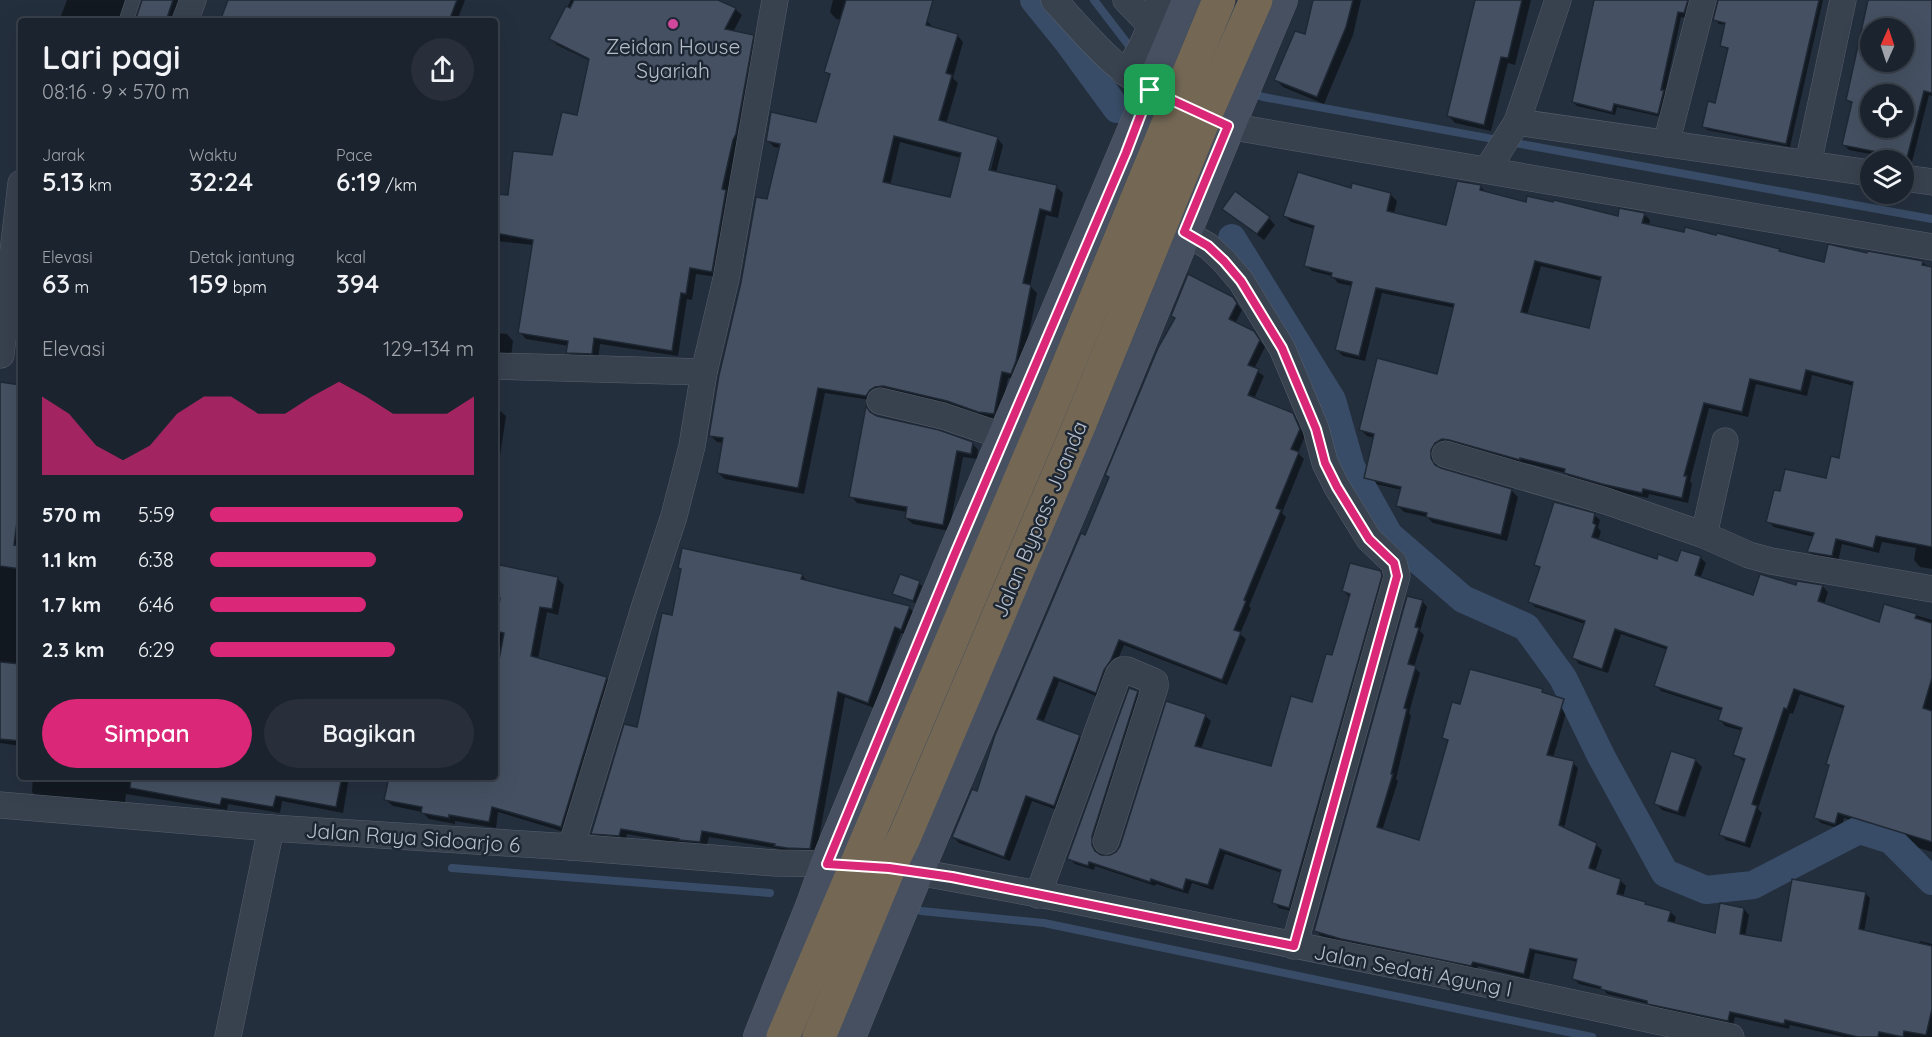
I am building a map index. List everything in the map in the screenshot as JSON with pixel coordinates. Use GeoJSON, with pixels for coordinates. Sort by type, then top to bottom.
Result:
{"type":"FeatureCollection","features":[{"type":"Feature","properties":{"kind":"highway","name":"Jalan Bypass Juanda"},"geometry":{"type":"LineString","coordinates":[[783,1037],[826,905],[902,719],[1050,409],[1219,0]]}},
{"type":"Feature","properties":{"kind":"highway","name":"Jalan Bypass Juanda"},"geometry":{"type":"LineString","coordinates":[[819,1037],[885,912],[901,874],[904,838],[1081,422],[1209,107],[1256,0]]}},
{"type":"Feature","properties":{"kind":"street"},"geometry":{"type":"LineString","coordinates":[[186,18],[193,0]]}},
{"type":"Feature","properties":{"kind":"street"},"geometry":{"type":"LineString","coordinates":[[571,847],[674,516],[692,446],[704,372],[726,279],[775,0]]}},
{"type":"Feature","properties":{"kind":"street"},"geometry":{"type":"LineString","coordinates":[[1054,0],[1096,45],[1151,56],[1238,103],[1502,146],[1932,247]]}},
{"type":"Feature","properties":{"kind":"street"},"geometry":{"type":"LineString","coordinates":[[1126,0],[1151,56]]}},
{"type":"Feature","properties":{"kind":"street"},"geometry":{"type":"LineString","coordinates":[[902,719],[1005,437],[1126,153],[1151,56],[1159,0]]}},
{"type":"Feature","properties":{"kind":"street"},"geometry":{"type":"LineString","coordinates":[[1151,56],[1190,0]]}},
{"type":"Feature","properties":{"kind":"street"},"geometry":{"type":"LineString","coordinates":[[901,874],[1096,449],[1281,0]]}},
{"type":"Feature","properties":{"kind":"street"},"geometry":{"type":"LineString","coordinates":[[1502,146],[1558,0]]}},
{"type":"Feature","properties":{"kind":"street"},"geometry":{"type":"LineString","coordinates":[[1666,144],[1703,0]]}},
{"type":"Feature","properties":{"kind":"street"},"geometry":{"type":"LineString","coordinates":[[1808,164],[1843,0]]}},
{"type":"Feature","properties":{"kind":"street"},"geometry":{"type":"LineString","coordinates":[[1502,146],[1666,144],[1860,172]]}},
{"type":"Feature","properties":{"kind":"street"},"geometry":{"type":"LineString","coordinates":[[1914,178],[1931,178]]}},
{"type":"Feature","properties":{"kind":"street"},"geometry":{"type":"LineString","coordinates":[[7,355],[18,220]]}},
{"type":"Feature","properties":{"kind":"street"},"geometry":{"type":"LineString","coordinates":[[1184,232],[1208,246],[1241,281],[1282,348],[1316,429],[1325,463],[1337,487],[1369,539],[1394,563],[1397,576],[1294,946]]}},
{"type":"Feature","properties":{"kind":"street"},"geometry":{"type":"LineString","coordinates":[[498,366],[704,372]]}},
{"type":"Feature","properties":{"kind":"street"},"geometry":{"type":"LineString","coordinates":[[880,401],[943,417],[1005,437]]}},
{"type":"Feature","properties":{"kind":"street"},"geometry":{"type":"LineString","coordinates":[[1704,535],[1725,441]]}},
{"type":"Feature","properties":{"kind":"street"},"geometry":{"type":"LineString","coordinates":[[1445,454],[1606,501],[1771,561],[1932,589]]}},
{"type":"Feature","properties":{"kind":"street"},"geometry":{"type":"LineString","coordinates":[[1038,895],[1118,675],[1122,670],[1127,670],[1155,682],[1155,687],[1106,841]]}},
{"type":"Feature","properties":{"kind":"street","name":"Jalan Raya Sidoarjo 6"},"geometry":{"type":"LineString","coordinates":[[0,805],[271,828],[571,847],[901,874]]}},
{"type":"Feature","properties":{"kind":"street"},"geometry":{"type":"LineString","coordinates":[[228,1037],[271,828]]}},
{"type":"Feature","properties":{"kind":"street","name":"Jalan Sedati Agung I"},"geometry":{"type":"LineString","coordinates":[[901,874],[1060,898],[1451,977],[1731,1037]]}},
{"type":"Feature","properties":{"kind":"street"},"geometry":{"type":"LineString","coordinates":[[760,1037],[826,905]]}},
{"type":"Feature","properties":{"kind":"street"},"geometry":{"type":"LineString","coordinates":[[849,1037],[885,912]]}},
{"type":"Feature","properties":{"kind":"lane"},"geometry":{"type":"LineString","coordinates":[[127,18],[133,0]]}},
{"type":"Feature","properties":{"kind":"building"},"geometry":{"type":"Polygon","coordinates":[[[142,0],[173,0],[167,18],[136,18],[142,0]]]}},
{"type":"Feature","properties":{"kind":"building"},"geometry":{"type":"Polygon","coordinates":[[[228,0],[457,0],[450,18],[221,18],[228,0]]]}},
{"type":"Feature","properties":{"kind":"building"},"geometry":{"type":"Polygon","coordinates":[[[574,0],[718,0],[736,8],[725,29],[754,35],[736,134],[722,189],[726,190],[712,272],[690,268],[686,294],[681,293],[672,351],[594,338],[592,354],[566,353],[568,341],[518,333],[533,240],[498,234],[498,194],[508,195],[513,151],[552,155],[562,112],[577,115],[589,59],[549,39],[566,6],[570,8],[574,0]]]}},
{"type":"Feature","properties":{"kind":"building"},"geometry":{"type":"Polygon","coordinates":[[[846,0],[933,0],[926,25],[958,34],[946,73],[952,75],[939,120],[998,137],[989,170],[1057,185],[1051,212],[1040,209],[1023,283],[1031,285],[1016,361],[1011,374],[1002,372],[994,414],[978,412],[947,401],[883,386],[875,387],[866,396],[818,388],[798,488],[717,473],[723,438],[709,436],[719,375],[741,282],[756,197],[767,199],[780,144],[766,141],[771,112],[816,122],[830,74],[824,72],[846,0]],[[894,136],[883,182],[950,197],[961,153],[894,136]]]}},
{"type":"Feature","properties":{"kind":"building"},"geometry":{"type":"Polygon","coordinates":[[[1313,0],[1353,0],[1346,27],[1317,97],[1274,80],[1295,31],[1305,34],[1313,0]]]}},
{"type":"Feature","properties":{"kind":"building"},"geometry":{"type":"Polygon","coordinates":[[[1475,0],[1522,0],[1508,58],[1501,57],[1484,125],[1447,116],[1475,0]]]}},
{"type":"Feature","properties":{"kind":"building"},"geometry":{"type":"Polygon","coordinates":[[[1594,0],[1688,0],[1684,13],[1678,12],[1658,114],[1614,104],[1612,112],[1572,102],[1594,0]]]}},
{"type":"Feature","properties":{"kind":"building"},"geometry":{"type":"Polygon","coordinates":[[[1718,0],[1819,0],[1786,144],[1702,127],[1708,101],[1715,103],[1728,48],[1720,46],[1725,23],[1713,20],[1718,0]]]}},
{"type":"Feature","properties":{"kind":"building"},"geometry":{"type":"Polygon","coordinates":[[[1868,0],[1932,0],[1932,93],[1924,91],[1914,130],[1914,84],[1860,84],[1860,138],[1912,138],[1909,150],[1867,150],[1842,145],[1852,102],[1846,100],[1860,36],[1860,72],[1914,72],[1914,18],[1864,18],[1868,0]]]}},
{"type":"Feature","properties":{"kind":"building"},"geometry":{"type":"Polygon","coordinates":[[[1298,172],[1351,188],[1352,183],[1391,193],[1387,211],[1446,225],[1457,181],[1481,185],[1480,190],[1526,202],[1527,196],[1553,202],[1554,200],[1618,216],[1619,208],[1645,213],[1642,223],[1684,232],[1685,227],[1716,235],[1717,233],[1824,262],[1828,244],[1867,253],[1868,251],[1923,261],[1922,265],[1932,267],[1932,547],[1876,536],[1873,548],[1836,539],[1832,556],[1807,552],[1814,533],[1766,522],[1774,490],[1780,491],[1785,469],[1826,478],[1831,456],[1839,458],[1853,382],[1806,370],[1801,391],[1750,379],[1742,412],[1704,403],[1684,476],[1687,476],[1682,498],[1643,489],[1642,493],[1602,484],[1564,473],[1565,469],[1520,458],[1520,460],[1442,439],[1435,443],[1431,450],[1431,458],[1435,465],[1512,489],[1501,535],[1426,517],[1427,513],[1396,506],[1401,487],[1364,478],[1374,434],[1359,430],[1377,358],[1437,374],[1454,304],[1376,288],[1359,356],[1335,350],[1352,282],[1331,277],[1332,273],[1304,266],[1314,226],[1283,216],[1298,172]],[[1535,261],[1521,312],[1589,328],[1601,277],[1535,261]]]}},
{"type":"Feature","properties":{"kind":"building"},"geometry":{"type":"Polygon","coordinates":[[[1235,191],[1270,217],[1257,234],[1222,209],[1235,191]]]}},
{"type":"Feature","properties":{"kind":"building"},"geometry":{"type":"Polygon","coordinates":[[[1188,274],[1233,297],[1237,303],[1229,319],[1254,331],[1260,340],[1248,365],[1259,369],[1248,395],[1293,413],[1300,429],[1291,449],[1299,452],[1276,508],[1281,510],[1244,600],[1246,601],[1234,630],[1241,632],[1222,680],[1119,640],[1104,670],[1096,693],[1054,677],[1037,719],[1080,735],[1054,806],[1026,796],[1004,857],[952,837],[972,789],[977,791],[995,735],[1081,533],[1085,535],[1109,477],[1105,475],[1158,348],[1175,318],[1171,316],[1188,274]]]}},
{"type":"Feature","properties":{"kind":"building"},"geometry":{"type":"Polygon","coordinates":[[[0,382],[18,385],[18,514],[14,545],[18,546],[18,569],[0,566],[0,382]]]}},
{"type":"Feature","properties":{"kind":"building"},"geometry":{"type":"Polygon","coordinates":[[[866,406],[877,416],[939,430],[973,442],[971,454],[957,451],[943,525],[905,518],[907,507],[849,497],[866,406]]]}},
{"type":"Feature","properties":{"kind":"building"},"geometry":{"type":"Polygon","coordinates":[[[1554,502],[1595,513],[1593,523],[1596,525],[1592,537],[1657,559],[1658,554],[1677,561],[1681,550],[1701,556],[1695,575],[1753,595],[1760,574],[1796,585],[1797,581],[1823,585],[1818,601],[1879,622],[1884,604],[1917,614],[1915,618],[1932,623],[1932,678],[1923,708],[1932,711],[1932,842],[1838,813],[1835,824],[1814,818],[1829,765],[1826,764],[1844,706],[1794,689],[1787,709],[1784,708],[1752,804],[1757,806],[1745,843],[1719,835],[1745,759],[1733,755],[1742,728],[1718,720],[1722,708],[1654,686],[1667,647],[1615,629],[1602,669],[1572,658],[1585,621],[1528,602],[1540,567],[1534,565],[1554,502]]]}},
{"type":"Feature","properties":{"kind":"building"},"geometry":{"type":"Polygon","coordinates":[[[682,548],[803,574],[801,579],[910,606],[901,630],[895,627],[868,703],[838,692],[810,849],[774,846],[775,844],[702,831],[700,842],[621,829],[619,836],[591,834],[624,724],[637,727],[662,613],[672,615],[681,569],[678,568],[682,548]]]}},
{"type":"Feature","properties":{"kind":"building"},"geometry":{"type":"Polygon","coordinates":[[[1350,563],[1381,571],[1382,576],[1289,908],[1272,903],[1281,870],[1220,849],[1208,885],[1186,879],[1183,890],[1089,862],[1088,866],[1067,859],[1129,688],[1138,691],[1092,836],[1092,845],[1101,855],[1110,855],[1120,846],[1166,701],[1206,714],[1195,746],[1271,766],[1291,696],[1312,702],[1326,654],[1332,655],[1350,594],[1342,591],[1350,563]]]}},
{"type":"Feature","properties":{"kind":"building"},"geometry":{"type":"Polygon","coordinates":[[[498,565],[558,577],[552,609],[540,607],[531,656],[607,677],[561,827],[492,807],[489,822],[421,813],[422,807],[384,800],[388,780],[498,780],[498,665],[504,633],[498,632],[500,598],[498,598],[498,565]]]}},
{"type":"Feature","properties":{"kind":"building"},"geometry":{"type":"Polygon","coordinates":[[[900,574],[920,581],[913,601],[892,594],[900,574]]]}},
{"type":"Feature","properties":{"kind":"building"},"geometry":{"type":"Polygon","coordinates":[[[1407,596],[1423,600],[1415,627],[1419,628],[1408,664],[1416,666],[1404,708],[1407,709],[1391,774],[1393,774],[1377,827],[1419,840],[1448,740],[1442,738],[1452,702],[1460,704],[1470,669],[1543,689],[1542,692],[1564,699],[1547,755],[1574,761],[1559,825],[1597,843],[1589,868],[1621,879],[1617,894],[1671,911],[1668,921],[1715,933],[1720,903],[1744,908],[1740,934],[1781,941],[1792,879],[1866,892],[1859,929],[1932,946],[1932,1009],[1926,1035],[1904,1031],[1903,1037],[1879,1032],[1878,1037],[1858,1037],[1785,1020],[1784,1024],[1730,1012],[1728,1021],[1647,1004],[1647,1001],[1572,979],[1577,959],[1530,949],[1524,974],[1473,962],[1471,966],[1341,939],[1314,931],[1407,596]]]}},
{"type":"Feature","properties":{"kind":"building"},"geometry":{"type":"Polygon","coordinates":[[[0,662],[18,664],[18,741],[0,739],[0,662]]]}},
{"type":"Feature","properties":{"kind":"building"},"geometry":{"type":"Polygon","coordinates":[[[1671,751],[1696,759],[1678,812],[1654,804],[1671,751]]]}},
{"type":"Feature","properties":{"kind":"building"},"geometry":{"type":"Polygon","coordinates":[[[131,780],[341,780],[336,807],[276,796],[273,807],[222,798],[220,805],[130,788],[131,780]]]}},
{"type":"Feature","properties":{"kind":"waterway"},"geometry":{"type":"LineString","coordinates":[[1034,0],[1117,109]]}},
{"type":"Feature","properties":{"kind":"waterway"},"geometry":{"type":"LineString","coordinates":[[1094,0],[1130,47],[1136,49]]}},
{"type":"Feature","properties":{"kind":"waterway"},"geometry":{"type":"LineString","coordinates":[[1249,92],[1263,97],[1932,219]]}},
{"type":"Feature","properties":{"kind":"waterway"},"geometry":{"type":"LineString","coordinates":[[1232,238],[1332,400],[1351,467],[1389,535],[1463,599],[1526,627],[1563,678],[1601,756],[1665,873],[1706,890],[1753,885],[1859,830],[1891,840],[1932,881]]}},
{"type":"Feature","properties":{"kind":"waterway"},"geometry":{"type":"LineString","coordinates":[[452,868],[770,893]]}},
{"type":"Feature","properties":{"kind":"waterway"},"geometry":{"type":"LineString","coordinates":[[921,911],[1044,923],[1592,1037]]}},
{"type":"Feature","properties":{"kind":"place","name":"Zeidan House Syariah"},"geometry":{"type":"Point","coordinates":[673,24]}},
{"type":"Feature","properties":{"kind":"route"},"geometry":{"type":"LineString","coordinates":[[1150,90],[1228,126],[1184,232],[1208,246],[1241,281],[1282,348],[1316,429],[1325,463],[1337,487],[1369,539],[1394,563],[1397,576],[1294,946],[952,877],[855,864],[827,864],[954,556],[1126,153],[1150,90]]}}]}
